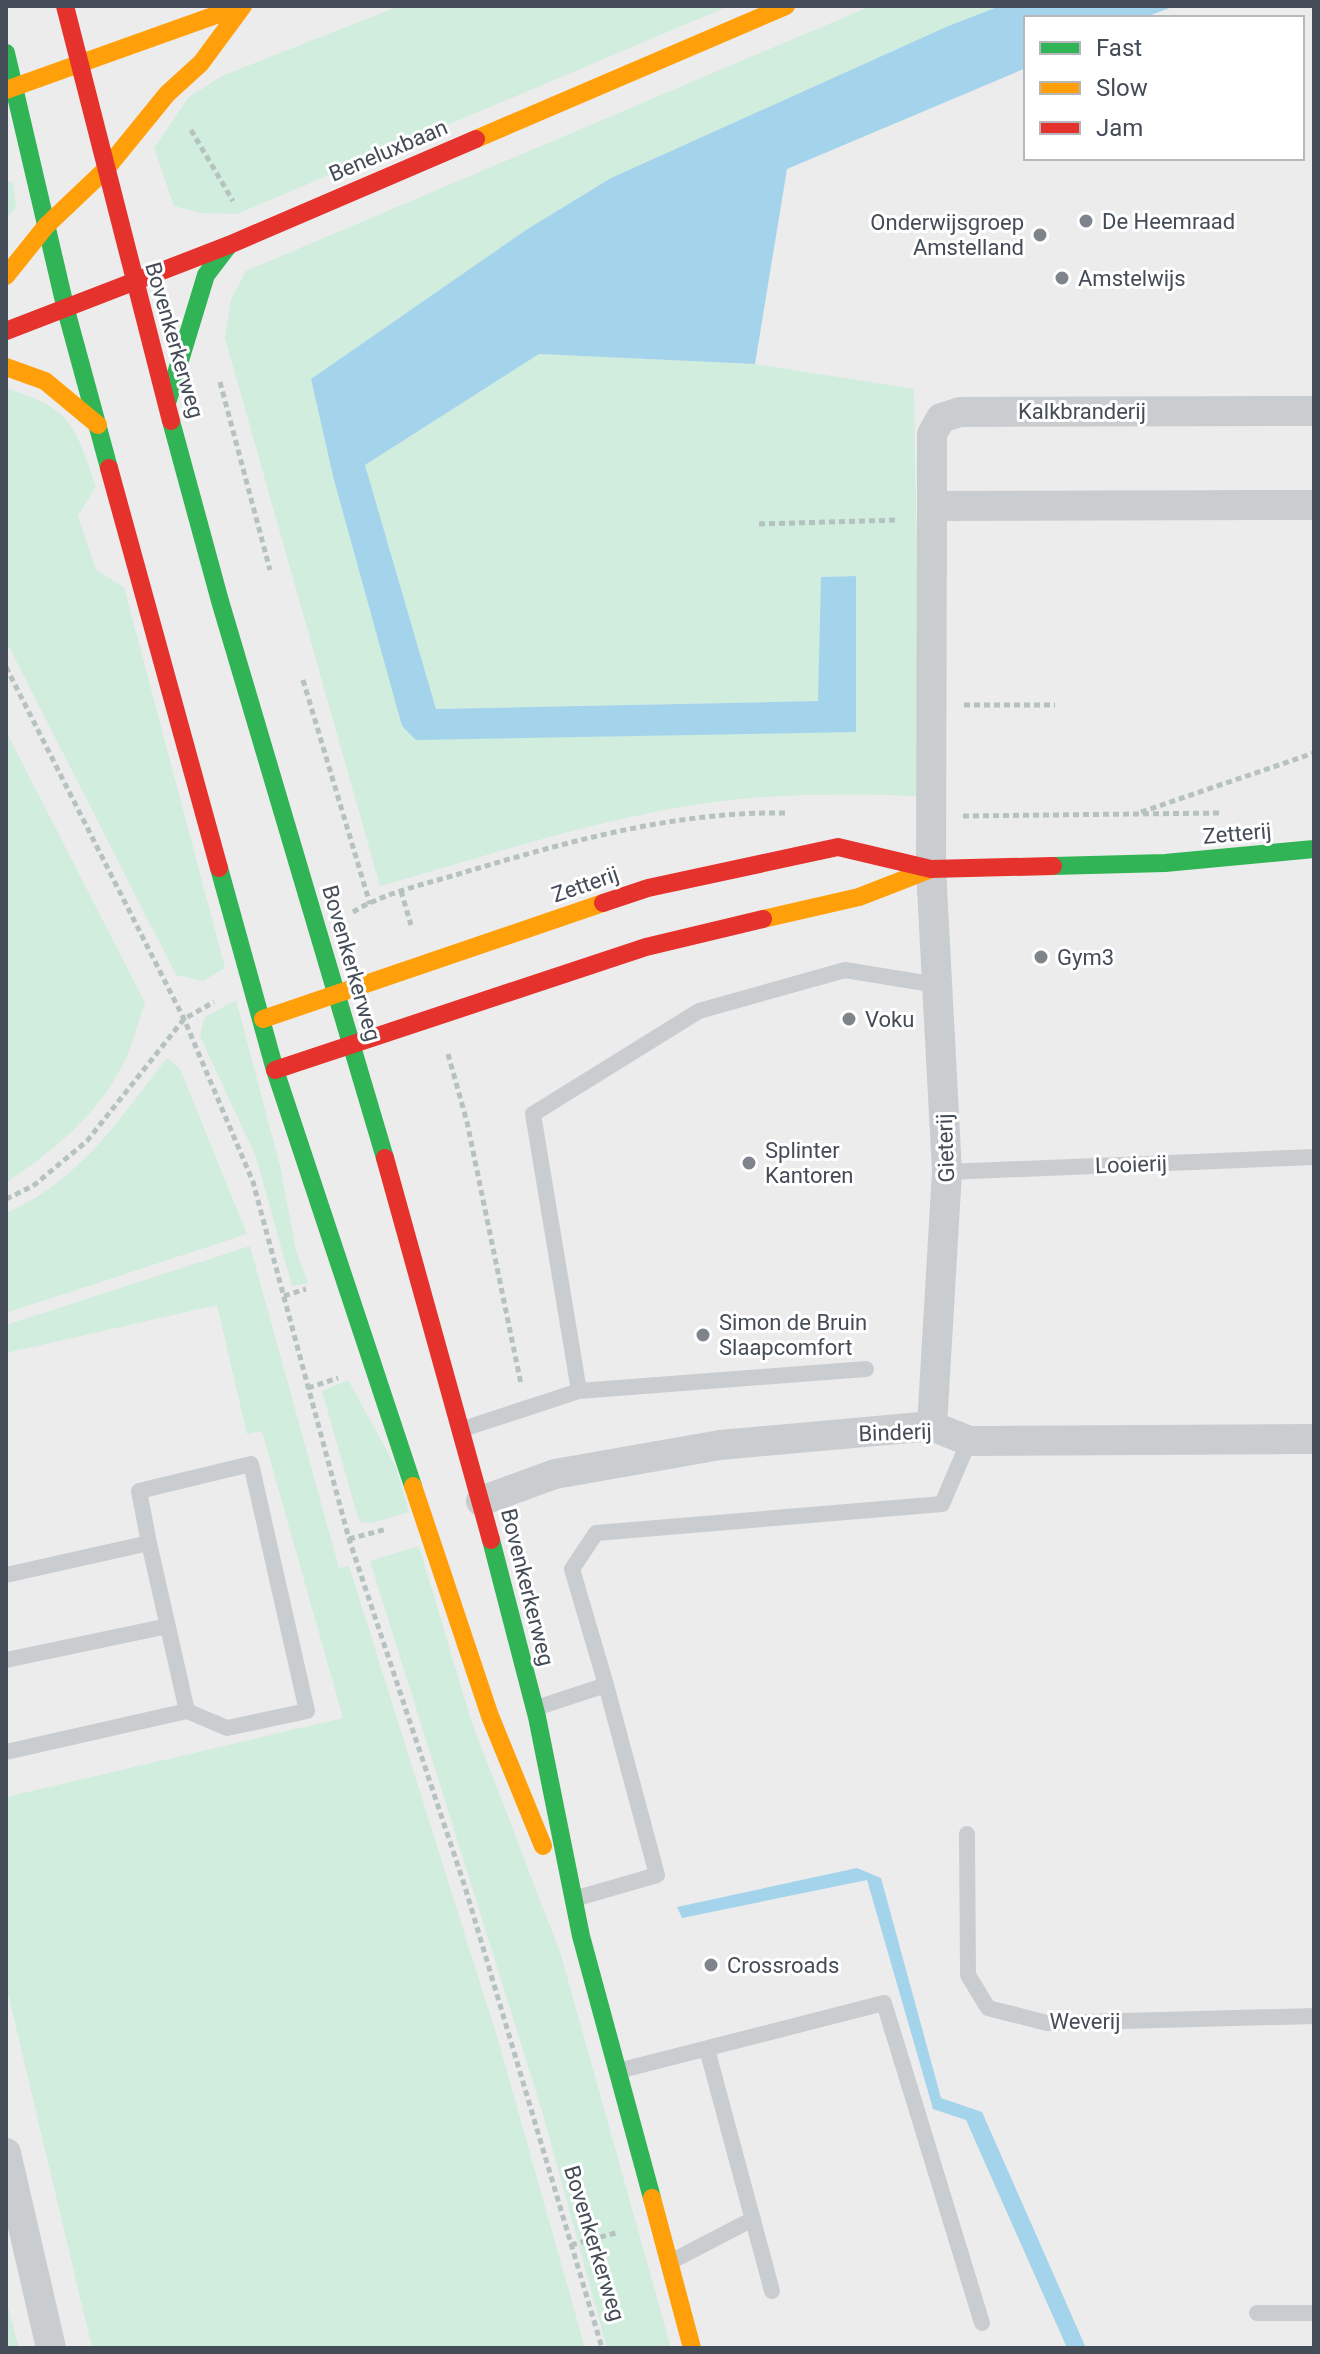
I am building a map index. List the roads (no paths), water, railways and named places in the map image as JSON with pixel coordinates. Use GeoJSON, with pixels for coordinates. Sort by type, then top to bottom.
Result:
{"type":"FeatureCollection","features":[{"type":"Feature","properties":{"kind":"main road","name":"Bovenkerkerweg"},"geometry":{"type":"LineString","coordinates":[[65,6],[82,64],[133,283],[168,400],[224,615],[337,993],[481,1501],[535,1708],[581,1936],[692,2348]]}},
{"type":"Feature","properties":{"kind":"main road"},"geometry":{"type":"LineString","coordinates":[[10,88],[242,6]]}},
{"type":"Feature","properties":{"kind":"main road"},"geometry":{"type":"LineString","coordinates":[[6,276],[46,226],[106,169],[167,94],[201,63],[242,6]]}},
{"type":"Feature","properties":{"kind":"main road","name":"Beneluxbaan"},"geometry":{"type":"LineString","coordinates":[[6,331],[229,245],[786,6]]}},
{"type":"Feature","properties":{"kind":"main road","name":"Bovenkerkerweg"},"geometry":{"type":"LineString","coordinates":[[6,53],[10,88],[66,310],[252,975],[275,1070],[490,1716],[581,1936]]}},
{"type":"Feature","properties":{"kind":"main road"},"geometry":{"type":"LineString","coordinates":[[168,400],[206,275],[229,245]]}},
{"type":"Feature","properties":{"kind":"main road"},"geometry":{"type":"LineString","coordinates":[[6,367],[20,369],[65,393],[98,425]]}},
{"type":"Feature","properties":{"kind":"main road","name":"Zetterij"},"geometry":{"type":"LineString","coordinates":[[263,1019],[648,888],[838,847],[931,869],[1165,863],[1314,849]]}},
{"type":"Feature","properties":{"kind":"main road","name":"Zetterij"},"geometry":{"type":"LineString","coordinates":[[1165,863],[1299,870]]}},
{"type":"Feature","properties":{"kind":"main road","name":"Zetterij"},"geometry":{"type":"LineString","coordinates":[[275,1070],[646,947],[859,897],[931,869]]}},
{"type":"Feature","properties":{"kind":"street","name":"Kalkbranderij"},"geometry":{"type":"LineString","coordinates":[[931,869],[932,434],[941,418],[960,412],[1314,411]]}},
{"type":"Feature","properties":{"kind":"street"},"geometry":{"type":"LineString","coordinates":[[932,513],[1314,505]]}},
{"type":"Feature","properties":{"kind":"street","name":"Gieterij"},"geometry":{"type":"LineString","coordinates":[[931,869],[947,1172],[932,1426]]}},
{"type":"Feature","properties":{"kind":"street","name":"Binderij"},"geometry":{"type":"LineString","coordinates":[[481,1501],[555,1474],[720,1445],[932,1426],[969,1441],[1314,1439]]}},
{"type":"Feature","properties":{"kind":"street"},"geometry":{"type":"LineString","coordinates":[[6,2153],[11,2205],[51,2348]]}},
{"type":"Feature","properties":{"kind":"lane"},"geometry":{"type":"LineString","coordinates":[[579,1391],[533,1114],[699,1011],[845,970],[937,985]]}},
{"type":"Feature","properties":{"kind":"lane","name":"Looierij"},"geometry":{"type":"LineString","coordinates":[[947,1172],[1314,1157]]}},
{"type":"Feature","properties":{"kind":"lane"},"geometry":{"type":"LineString","coordinates":[[461,1429],[579,1391],[866,1369]]}},
{"type":"Feature","properties":{"kind":"lane"},"geometry":{"type":"LineString","coordinates":[[574,1899],[657,1875],[572,1569],[596,1533],[942,1504],[969,1441]]}},
{"type":"Feature","properties":{"kind":"lane"},"geometry":{"type":"LineString","coordinates":[[6,1752],[187,1711],[227,1728],[307,1711],[251,1464],[139,1491],[187,1711]]}},
{"type":"Feature","properties":{"kind":"lane"},"geometry":{"type":"LineString","coordinates":[[6,1575],[149,1543]]}},
{"type":"Feature","properties":{"kind":"lane"},"geometry":{"type":"LineString","coordinates":[[6,1660],[168,1626]]}},
{"type":"Feature","properties":{"kind":"lane"},"geometry":{"type":"LineString","coordinates":[[535,1708],[606,1685]]}},
{"type":"Feature","properties":{"kind":"lane","name":"Weverij"},"geometry":{"type":"LineString","coordinates":[[967,1834],[968,1975],[988,2008],[1047,2023],[1314,2016]]}},
{"type":"Feature","properties":{"kind":"lane"},"geometry":{"type":"LineString","coordinates":[[618,2071],[884,2003],[982,2323]]}},
{"type":"Feature","properties":{"kind":"lane"},"geometry":{"type":"LineString","coordinates":[[707,2049],[772,2291]]}},
{"type":"Feature","properties":{"kind":"lane"},"geometry":{"type":"LineString","coordinates":[[671,2262],[753,2219]]}},
{"type":"Feature","properties":{"kind":"lane"},"geometry":{"type":"LineString","coordinates":[[1257,2313],[1314,2313]]}},
{"type":"Feature","properties":{"kind":"water"},"geometry":{"type":"Polygon","coordinates":[[[1000,6],[1175,6],[1148,16],[1024,16],[1024,69],[787,169],[755,364],[539,354],[365,465],[436,709],[818,701],[821,577],[856,576],[856,732],[416,740],[402,726],[334,480],[311,379],[526,230],[611,178],[946,27],[1000,6]]]}},
{"type":"Feature","properties":{"kind":"water"},"geometry":{"type":"Polygon","coordinates":[[[857,1868],[881,1878],[941,2098],[982,2112],[1086,2348],[1067,2348],[966,2120],[933,2109],[867,1880],[682,1918],[677,1907],[857,1868]]]}},
{"type":"Feature","properties":{"kind":"place","name":"De Heemraad"},"geometry":{"type":"Point","coordinates":[1086,221]}},
{"type":"Feature","properties":{"kind":"place","name":"Onderwijsgroep Amstelland"},"geometry":{"type":"Point","coordinates":[1040,235]}},
{"type":"Feature","properties":{"kind":"place","name":"Amstelwijs"},"geometry":{"type":"Point","coordinates":[1062,278]}},
{"type":"Feature","properties":{"kind":"place","name":"Gym3"},"geometry":{"type":"Point","coordinates":[1041,957]}},
{"type":"Feature","properties":{"kind":"place","name":"Voku"},"geometry":{"type":"Point","coordinates":[849,1019]}},
{"type":"Feature","properties":{"kind":"place","name":"Splinter Kantoren"},"geometry":{"type":"Point","coordinates":[749,1163]}},
{"type":"Feature","properties":{"kind":"place","name":"Simon de Bruin Slaapcomfort"},"geometry":{"type":"Point","coordinates":[703,1335]}},
{"type":"Feature","properties":{"kind":"place","name":"Crossroads"},"geometry":{"type":"Point","coordinates":[711,1965]}}]}
